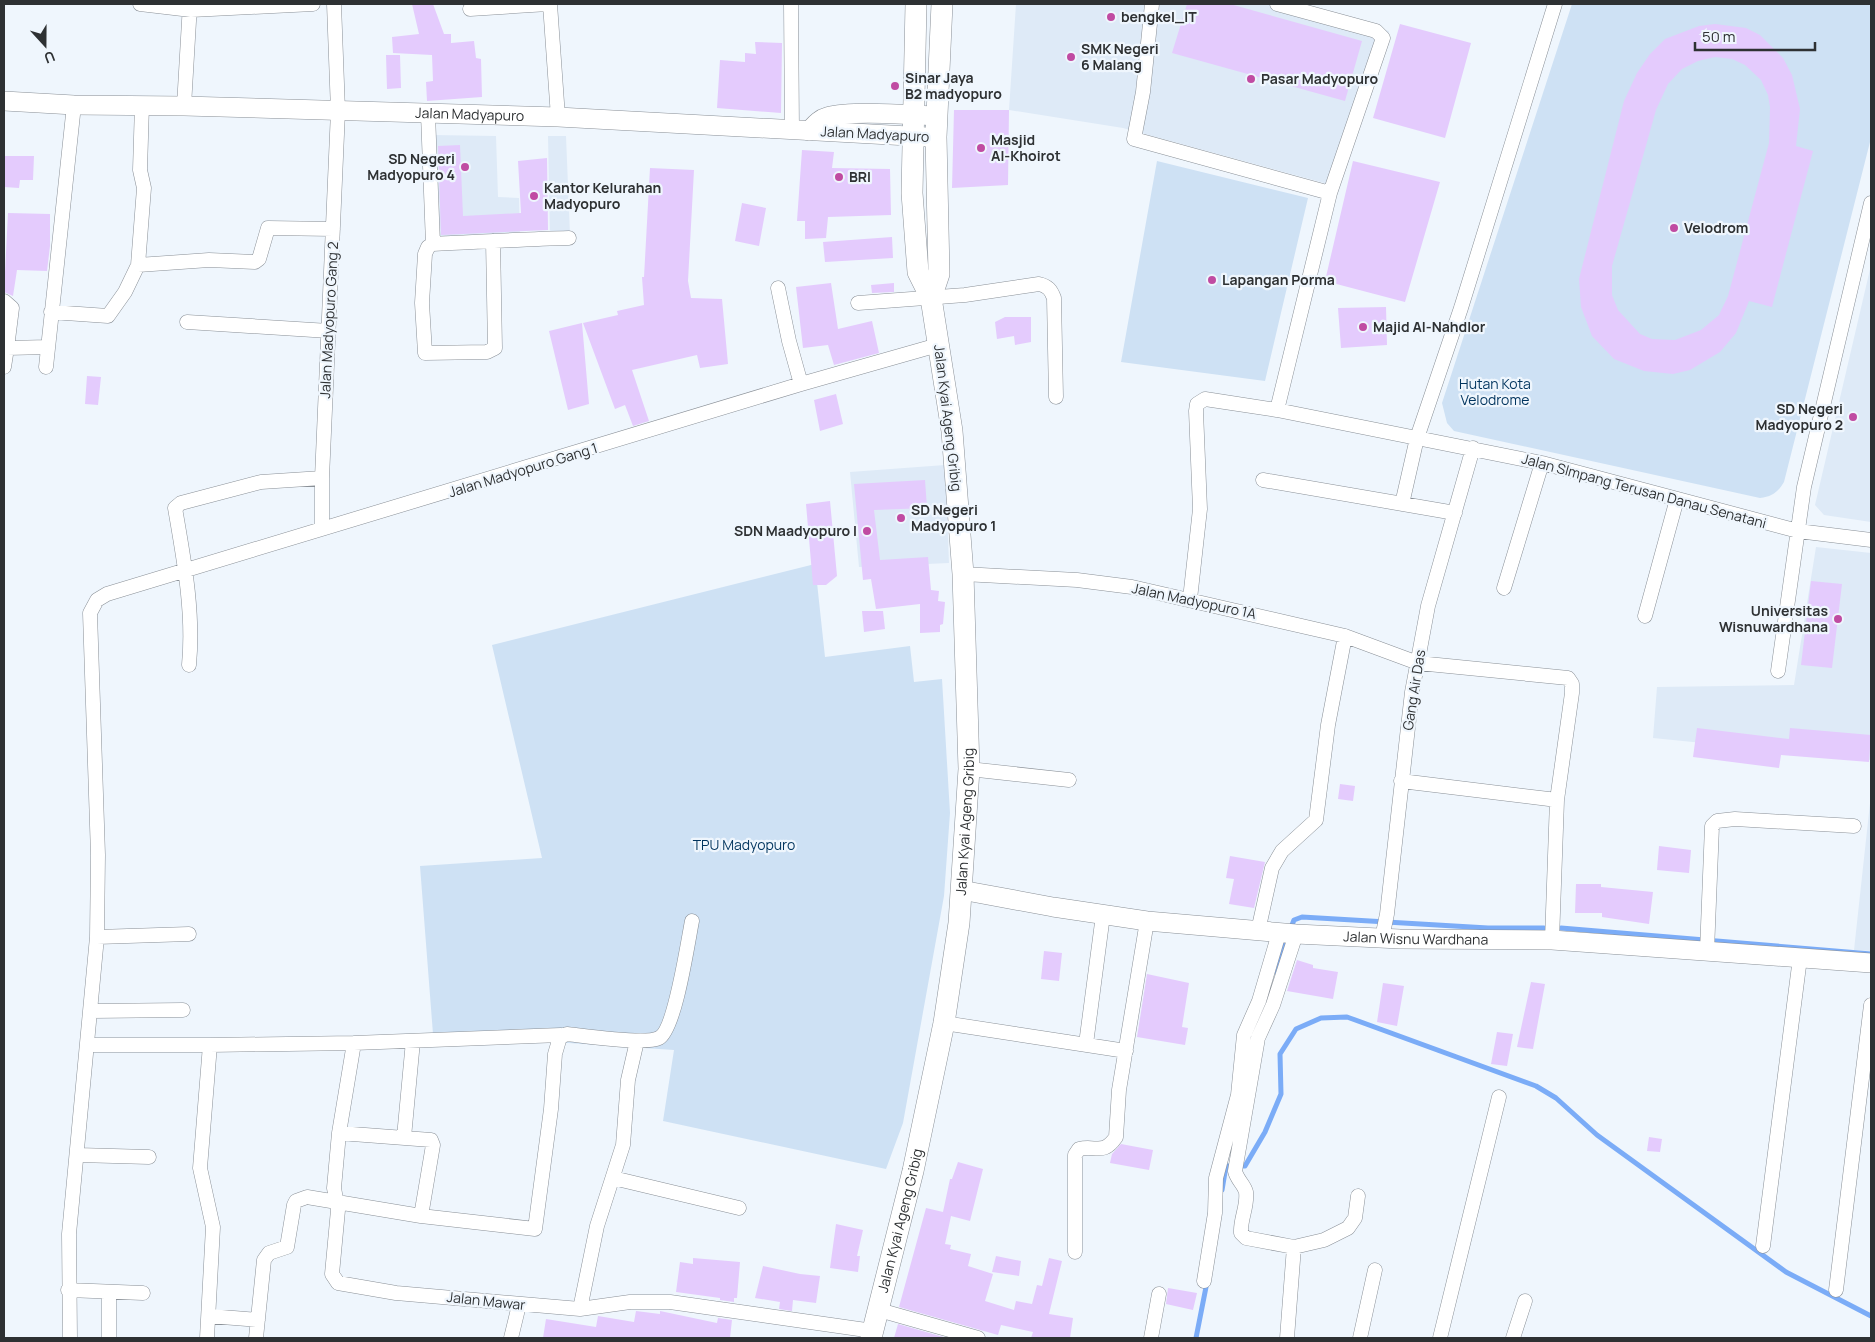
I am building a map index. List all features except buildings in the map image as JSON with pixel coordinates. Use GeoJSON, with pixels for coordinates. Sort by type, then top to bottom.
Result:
{"type":"FeatureCollection","features":[{"type":"Feature","properties":{"kind":"main road","name":"Jalan Kyai Ageng Gribig"},"geometry":{"type":"LineString","coordinates":[[872,1335],[913,1171],[944,1023],[959,923],[969,769],[963,574],[965,515],[931,298],[918,272],[912,193],[916,4]]}},
{"type":"Feature","properties":{"kind":"main road","name":"Jalan Kyai Ageng Gribig"},"geometry":{"type":"LineString","coordinates":[[931,298],[939,274],[936,116],[942,4]]}},
{"type":"Feature","properties":{"kind":"main road","name":"Jalan Madyapuro"},"geometry":{"type":"LineString","coordinates":[[4,101],[74,105],[184,106],[558,118],[936,137]]}},
{"type":"Feature","properties":{"kind":"main road"},"geometry":{"type":"LineString","coordinates":[[800,131],[826,117],[936,116]]}},
{"type":"Feature","properties":{"kind":"main road","name":"Jalan Wisnu Wardhana"},"geometry":{"type":"LineString","coordinates":[[961,890],[1147,921],[1288,934],[1385,926],[1552,940],[1708,943],[1800,958],[1871,963]]}},
{"type":"Feature","properties":{"kind":"street"},"geometry":{"type":"LineString","coordinates":[[140,4],[191,7],[313,4]]}},
{"type":"Feature","properties":{"kind":"street","name":"Jalan Madyopuro Gang 2"},"geometry":{"type":"LineString","coordinates":[[322,528],[322,478],[338,111],[334,4]]}},
{"type":"Feature","properties":{"kind":"street"},"geometry":{"type":"LineString","coordinates":[[470,9],[549,4],[558,118]]}},
{"type":"Feature","properties":{"kind":"street"},"geometry":{"type":"LineString","coordinates":[[791,4],[800,131]]}},
{"type":"Feature","properties":{"kind":"street"},"geometry":{"type":"LineString","coordinates":[[1152,4],[1144,92],[1134,140],[1330,193]]}},
{"type":"Feature","properties":{"kind":"street"},"geometry":{"type":"LineString","coordinates":[[1277,4],[1376,31],[1383,35],[1382,43],[1330,193],[1277,410]]}},
{"type":"Feature","properties":{"kind":"street"},"geometry":{"type":"LineString","coordinates":[[1402,504],[1417,438],[1461,308],[1555,4]]}},
{"type":"Feature","properties":{"kind":"street"},"geometry":{"type":"LineString","coordinates":[[184,106],[191,7]]}},
{"type":"Feature","properties":{"kind":"street"},"geometry":{"type":"LineString","coordinates":[[46,367],[74,105]]}},
{"type":"Feature","properties":{"kind":"street"},"geometry":{"type":"LineString","coordinates":[[52,312],[108,316],[125,292],[138,265],[144,188],[140,170],[142,105]]}},
{"type":"Feature","properties":{"kind":"street"},"geometry":{"type":"LineString","coordinates":[[428,114],[433,244]]}},
{"type":"Feature","properties":{"kind":"street"},"geometry":{"type":"LineString","coordinates":[[1778,671],[1804,488],[1871,204]]}},
{"type":"Feature","properties":{"kind":"street"},"geometry":{"type":"LineString","coordinates":[[138,265],[209,260],[255,262],[259,259],[268,228],[333,229]]}},
{"type":"Feature","properties":{"kind":"street"},"geometry":{"type":"LineString","coordinates":[[493,241],[495,348],[487,352],[423,351],[422,304],[425,254],[428,247],[433,244],[493,241],[569,238]]}},
{"type":"Feature","properties":{"kind":"street"},"geometry":{"type":"LineString","coordinates":[[858,303],[931,298],[1039,284],[1046,286],[1054,298],[1056,396]]}},
{"type":"Feature","properties":{"kind":"street"},"geometry":{"type":"LineString","coordinates":[[778,288],[789,342],[801,384]]}},
{"type":"Feature","properties":{"kind":"street"},"geometry":{"type":"LineString","coordinates":[[4,301],[12,308],[4,367]]}},
{"type":"Feature","properties":{"kind":"street"},"geometry":{"type":"LineString","coordinates":[[187,322],[329,332]]}},
{"type":"Feature","properties":{"kind":"street","name":"Jalan Madyopuro Gang 1"},"geometry":{"type":"LineString","coordinates":[[97,937],[98,855],[90,613],[97,600],[107,594],[322,528],[468,487],[801,384],[938,345]]}},
{"type":"Feature","properties":{"kind":"street"},"geometry":{"type":"LineString","coordinates":[[7,348],[48,347]]}},
{"type":"Feature","properties":{"kind":"street","name":"Jalan SImpang Terusan Danau Senatani"},"geometry":{"type":"LineString","coordinates":[[1190,599],[1200,509],[1197,404],[1205,400],[1277,410],[1473,448],[1542,463],[1798,532],[1871,540]]}},
{"type":"Feature","properties":{"kind":"street","name":"Gang Air Das"},"geometry":{"type":"LineString","coordinates":[[1385,926],[1401,781],[1428,606],[1473,448]]}},
{"type":"Feature","properties":{"kind":"street"},"geometry":{"type":"LineString","coordinates":[[1504,588],[1542,463]]}},
{"type":"Feature","properties":{"kind":"street"},"geometry":{"type":"LineString","coordinates":[[189,665],[190,647],[186,570],[175,508],[181,503],[261,482],[322,478]]}},
{"type":"Feature","properties":{"kind":"street"},"geometry":{"type":"LineString","coordinates":[[1263,480],[1454,513]]}},
{"type":"Feature","properties":{"kind":"street"},"geometry":{"type":"LineString","coordinates":[[1645,616],[1677,499]]}},
{"type":"Feature","properties":{"kind":"street","name":"Jalan Madyopuro 1A"},"geometry":{"type":"LineString","coordinates":[[963,574],[1077,580],[1132,587],[1345,636],[1418,663],[1571,680],[1572,693],[1557,800]]}},
{"type":"Feature","properties":{"kind":"street"},"geometry":{"type":"LineString","coordinates":[[1258,931],[1272,868],[1282,851],[1316,820],[1328,725],[1345,636]]}},
{"type":"Feature","properties":{"kind":"street"},"geometry":{"type":"LineString","coordinates":[[969,769],[1069,780]]}},
{"type":"Feature","properties":{"kind":"street"},"geometry":{"type":"LineString","coordinates":[[1401,781],[1557,800],[1552,940]]}},
{"type":"Feature","properties":{"kind":"street"},"geometry":{"type":"LineString","coordinates":[[1708,943],[1712,826],[1718,821],[1735,819],[1854,826]]}},
{"type":"Feature","properties":{"kind":"street"},"geometry":{"type":"LineString","coordinates":[[1086,1044],[1103,915]]}},
{"type":"Feature","properties":{"kind":"street"},"geometry":{"type":"LineString","coordinates":[[88,1045],[354,1045],[561,1035],[637,1040],[657,1039],[663,1035],[670,1024],[692,921]]}},
{"type":"Feature","properties":{"kind":"street"},"geometry":{"type":"LineString","coordinates":[[1074,1252],[1075,1155],[1079,1149],[1084,1148],[1102,1150],[1112,1143],[1116,1137],[1119,1090],[1147,921]]}},
{"type":"Feature","properties":{"kind":"street"},"geometry":{"type":"LineString","coordinates":[[70,1338],[68,1290],[69,1234],[92,1012],[97,937],[189,934]]}},
{"type":"Feature","properties":{"kind":"street"},"geometry":{"type":"LineString","coordinates":[[1204,1281],[1215,1213],[1247,1113],[1256,1047],[1266,1003],[1288,934]]}},
{"type":"Feature","properties":{"kind":"street"},"geometry":{"type":"LineString","coordinates":[[1763,1246],[1800,958]]}},
{"type":"Feature","properties":{"kind":"street"},"geometry":{"type":"LineString","coordinates":[[1229,1174],[1244,1034],[1266,1003]]}},
{"type":"Feature","properties":{"kind":"street"},"geometry":{"type":"LineString","coordinates":[[1836,1290],[1871,1005]]}},
{"type":"Feature","properties":{"kind":"street"},"geometry":{"type":"LineString","coordinates":[[92,1012],[183,1010]]}},
{"type":"Feature","properties":{"kind":"street"},"geometry":{"type":"LineString","coordinates":[[944,1023],[1126,1050]]}},
{"type":"Feature","properties":{"kind":"street"},"geometry":{"type":"LineString","coordinates":[[256,1338],[264,1260],[269,1253],[287,1247],[292,1208],[296,1201],[307,1197],[421,1216],[535,1229],[552,1109],[555,1054],[561,1035]]}},
{"type":"Feature","properties":{"kind":"street"},"geometry":{"type":"LineString","coordinates":[[580,1310],[597,1226],[623,1145],[628,1080],[637,1040]]}},
{"type":"Feature","properties":{"kind":"street"},"geometry":{"type":"LineString","coordinates":[[404,1137],[413,1041]]}},
{"type":"Feature","properties":{"kind":"street"},"geometry":{"type":"LineString","coordinates":[[207,1338],[213,1227],[200,1168],[210,1045]]}},
{"type":"Feature","properties":{"kind":"street","name":"Jalan Mawar"},"geometry":{"type":"LineString","coordinates":[[354,1045],[339,1133],[334,1188],[338,1210],[332,1274],[338,1283],[396,1293],[580,1310],[630,1302],[670,1302],[872,1335]]}},
{"type":"Feature","properties":{"kind":"street"},"geometry":{"type":"LineString","coordinates":[[1440,1338],[1499,1097]]}},
{"type":"Feature","properties":{"kind":"street"},"geometry":{"type":"LineString","coordinates":[[339,1133],[404,1137],[432,1141],[421,1216]]}},
{"type":"Feature","properties":{"kind":"street"},"geometry":{"type":"LineString","coordinates":[[78,1155],[149,1157]]}},
{"type":"Feature","properties":{"kind":"street"},"geometry":{"type":"LineString","coordinates":[[1229,1174],[1243,1185],[1246,1194],[1241,1233],[1246,1238],[1294,1248],[1324,1240],[1348,1228],[1355,1218],[1358,1196]]}},
{"type":"Feature","properties":{"kind":"street"},"geometry":{"type":"LineString","coordinates":[[613,1178],[739,1208]]}},
{"type":"Feature","properties":{"kind":"street"},"geometry":{"type":"LineString","coordinates":[[1287,1338],[1294,1248]]}},
{"type":"Feature","properties":{"kind":"street"},"geometry":{"type":"LineString","coordinates":[[1360,1338],[1374,1270]]}},
{"type":"Feature","properties":{"kind":"street"},"geometry":{"type":"LineString","coordinates":[[68,1290],[143,1293]]}},
{"type":"Feature","properties":{"kind":"street"},"geometry":{"type":"LineString","coordinates":[[109,1293],[109,1338]]}},
{"type":"Feature","properties":{"kind":"street"},"geometry":{"type":"LineString","coordinates":[[1151,1338],[1159,1294]]}},
{"type":"Feature","properties":{"kind":"street"},"geometry":{"type":"LineString","coordinates":[[1513,1338],[1525,1301]]}},
{"type":"Feature","properties":{"kind":"street"},"geometry":{"type":"LineString","coordinates":[[512,1338],[519,1305]]}},
{"type":"Feature","properties":{"kind":"street"},"geometry":{"type":"LineString","coordinates":[[879,1310],[978,1338]]}},
{"type":"Feature","properties":{"kind":"street"},"geometry":{"type":"LineString","coordinates":[[209,1316],[258,1320]]}},
{"type":"Feature","properties":{"kind":"shaded area","name":"Pasar Madyopuro"},"geometry":{"type":"Polygon","coordinates":[[[1016,4],[1287,4],[1389,31],[1339,187],[1123,128],[1009,110],[1016,4]]]}},
{"type":"Feature","properties":{"kind":"shaded area","name":"SD Negeri Madyopuro 4"},"geometry":{"type":"Polygon","coordinates":[[[433,135],[496,136],[498,197],[519,198],[520,238],[438,242],[433,135]]]}},
{"type":"Feature","properties":{"kind":"shaded area"},"geometry":{"type":"Polygon","coordinates":[[[548,136],[566,136],[570,235],[550,237],[548,136]]]}},
{"type":"Feature","properties":{"kind":"shaded area","name":"SD Negeri Madyopuro 2"},"geometry":{"type":"Polygon","coordinates":[[[1871,265],[1871,522],[1824,515],[1815,505],[1871,265]]]}},
{"type":"Feature","properties":{"kind":"shaded area","name":"SD Negeri Madyopuro 1"},"geometry":{"type":"Polygon","coordinates":[[[945,465],[949,563],[859,567],[850,472],[945,465]]]}},
{"type":"Feature","properties":{"kind":"shaded area","name":"Universitas Wisnuwardhana"},"geometry":{"type":"Polygon","coordinates":[[[1816,547],[1871,553],[1871,760],[1653,738],[1657,687],[1794,685],[1816,547]]]}},
{"type":"Feature","properties":{"kind":"shaded area"},"geometry":{"type":"Polygon","coordinates":[[[1871,794],[1871,951],[1854,950],[1871,794]]]}},
{"type":"Feature","properties":{"kind":"green space","name":"Velodrom"},"geometry":{"type":"Polygon","coordinates":[[[1572,4],[1871,4],[1871,138],[1784,482],[1771,495],[1760,498],[1454,431],[1447,423],[1442,403],[1572,4]]]}},
{"type":"Feature","properties":{"kind":"green space","name":"Lapangan Porma"},"geometry":{"type":"Polygon","coordinates":[[[1157,161],[1308,198],[1265,381],[1121,362],[1157,161]]]}},
{"type":"Feature","properties":{"kind":"green space","name":"TPU Madyopuro"},"geometry":{"type":"Polygon","coordinates":[[[815,564],[825,657],[910,646],[914,682],[942,679],[950,813],[944,896],[903,1123],[886,1169],[663,1121],[674,1050],[433,1034],[420,866],[542,858],[492,645],[815,564]]]}},
{"type":"Feature","properties":{"kind":"waterway"},"geometry":{"type":"LineString","coordinates":[[1290,930],[1294,920],[1302,917],[1488,928],[1544,928]]}},
{"type":"Feature","properties":{"kind":"waterway"},"geometry":{"type":"LineString","coordinates":[[1561,928],[1871,954]]}},
{"type":"Feature","properties":{"kind":"waterway"},"geometry":{"type":"LineString","coordinates":[[1274,972],[1287,938]]}},
{"type":"Feature","properties":{"kind":"waterway"},"geometry":{"type":"LineString","coordinates":[[1226,1166],[1245,1166],[1265,1132],[1281,1094],[1280,1054],[1296,1029],[1321,1018],[1347,1017],[1536,1086],[1556,1098],[1597,1135],[1786,1272],[1871,1316]]}},
{"type":"Feature","properties":{"kind":"waterway"},"geometry":{"type":"LineString","coordinates":[[1222,1190],[1226,1166]]}},
{"type":"Feature","properties":{"kind":"waterway"},"geometry":{"type":"LineString","coordinates":[[1196,1338],[1207,1282]]}},
{"type":"Feature","properties":{"kind":"place","name":"bengkel_IT"},"geometry":{"type":"Point","coordinates":[1111,17]}},
{"type":"Feature","properties":{"kind":"place","name":"SMK Negeri 6 Malang"},"geometry":{"type":"Point","coordinates":[1071,57]}},
{"type":"Feature","properties":{"kind":"place","name":"Pasar Madyopuro"},"geometry":{"type":"Point","coordinates":[1251,79]}},
{"type":"Feature","properties":{"kind":"place","name":"Sinar Jaya B2 madyopuro"},"geometry":{"type":"Point","coordinates":[895,86]}},
{"type":"Feature","properties":{"kind":"place","name":"Masjid Al-Khoirot"},"geometry":{"type":"Point","coordinates":[981,148]}},
{"type":"Feature","properties":{"kind":"place","name":"SD Negeri Madyopuro 4"},"geometry":{"type":"Point","coordinates":[465,167]}},
{"type":"Feature","properties":{"kind":"place","name":"BRI"},"geometry":{"type":"Point","coordinates":[839,177]}},
{"type":"Feature","properties":{"kind":"place","name":"Kantor Kelurahan Madyopuro"},"geometry":{"type":"Point","coordinates":[534,196]}},
{"type":"Feature","properties":{"kind":"place","name":"Velodrom"},"geometry":{"type":"Point","coordinates":[1674,228]}},
{"type":"Feature","properties":{"kind":"place","name":"Lapangan Porma"},"geometry":{"type":"Point","coordinates":[1212,280]}},
{"type":"Feature","properties":{"kind":"place","name":"Majid Al-Nahdlor"},"geometry":{"type":"Point","coordinates":[1363,327]}},
{"type":"Feature","properties":{"kind":"place","name":"SD Negeri Madyopuro 2"},"geometry":{"type":"Point","coordinates":[1853,417]}},
{"type":"Feature","properties":{"kind":"place","name":"SD Negeri Madyopuro 1"},"geometry":{"type":"Point","coordinates":[901,518]}},
{"type":"Feature","properties":{"kind":"place","name":"SDN Maadyopuro I"},"geometry":{"type":"Point","coordinates":[867,531]}},
{"type":"Feature","properties":{"kind":"place","name":"Universitas Wisnuwardhana"},"geometry":{"type":"Point","coordinates":[1838,619]}},
{"type":"Feature","properties":{"kind":"park label","name":"Hutan Kota Velodrome"},"geometry":{"type":"Point","coordinates":[1495,392]}}]}
